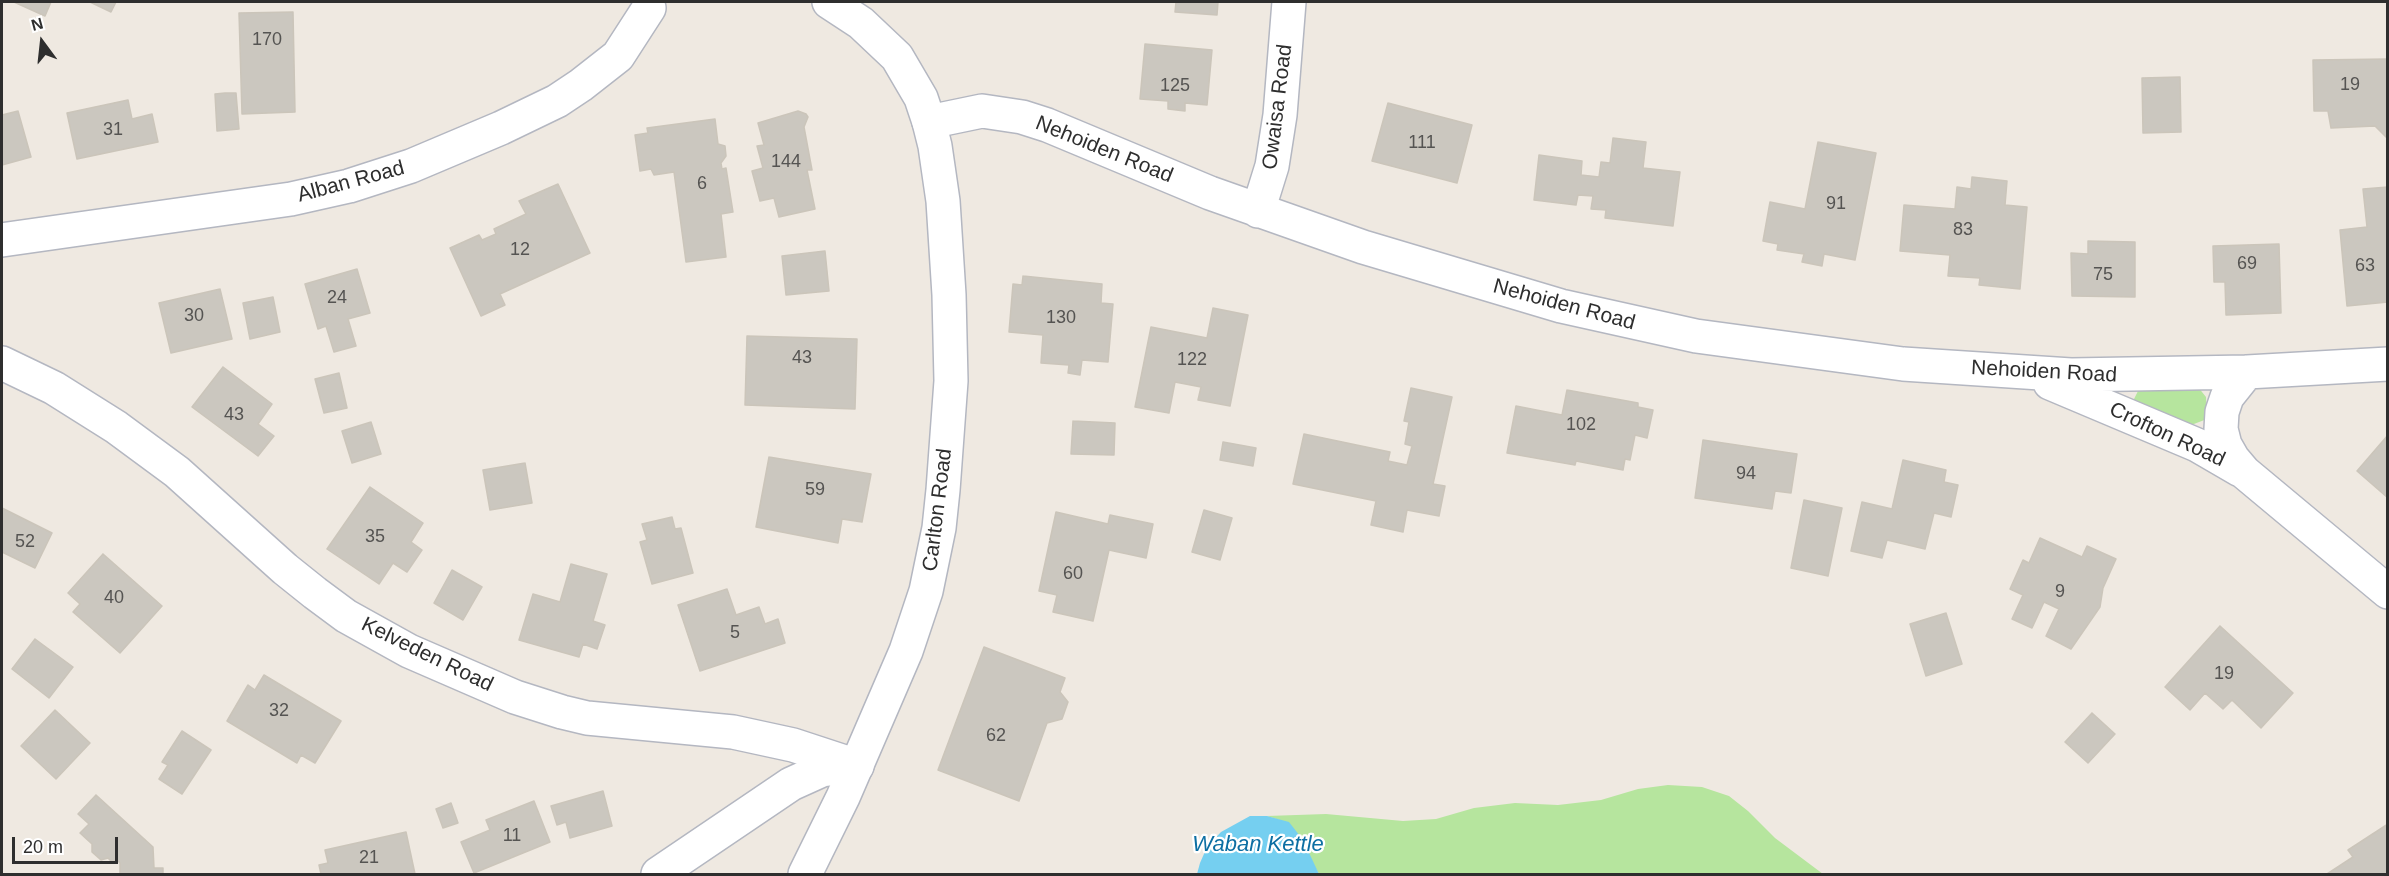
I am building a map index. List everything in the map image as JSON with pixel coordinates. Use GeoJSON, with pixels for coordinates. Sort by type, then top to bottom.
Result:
{"type":"FeatureCollection","features":[{"type":"Feature","properties":{"kind":"street"},"geometry":{"type":"LineString","coordinates":[[829,2],[861,23],[897,57],[921,98],[929,122]]}},
{"type":"Feature","properties":{"kind":"street","name":"Owaisa Road"},"geometry":{"type":"LineString","coordinates":[[1258,211],[1272,166],[1280,115],[1289,2]]}},
{"type":"Feature","properties":{"kind":"street","name":"Alban Road"},"geometry":{"type":"LineString","coordinates":[[2,240],[291,199],[350,186],[411,166],[501,129],[557,101],[581,85],[618,56],[651,4]]}},
{"type":"Feature","properties":{"kind":"street","name":"Nehoiden Road"},"geometry":{"type":"LineString","coordinates":[[929,122],[982,111],[1022,117],[1047,125],[1258,211],[1419,265],[1561,306],[1654,328],[1832,356],[2021,373],[2136,376],[2388,364]]}},
{"type":"Feature","properties":{"kind":"street","name":"Carlton Road"},"geometry":{"type":"LineString","coordinates":[[805,874],[857,766],[918,619],[933,564],[943,490],[951,381],[951,339],[943,201],[937,155],[929,122]]}},
{"type":"Feature","properties":{"kind":"street","name":"Kelveden Road"},"geometry":{"type":"LineString","coordinates":[[2,363],[54,388],[133,439],[195,486],[285,569],[315,593],[346,616],[409,651],[515,697],[562,712],[587,718],[733,732],[793,746],[857,766]]}},
{"type":"Feature","properties":{"kind":"street","name":"Crofton Road"},"geometry":{"type":"LineString","coordinates":[[2244,472],[2225,445],[2221,429],[2227,397],[2247,372]]}},
{"type":"Feature","properties":{"kind":"street","name":"Crofton Road"},"geometry":{"type":"LineString","coordinates":[[2021,373],[2083,395],[2196,445],[2244,472],[2388,592]]}},
{"type":"Feature","properties":{"kind":"street"},"geometry":{"type":"LineString","coordinates":[[658,874],[799,780],[822,770],[857,766]]}},
{"type":"Feature","properties":{"kind":"green space"},"geometry":{"type":"Polygon","coordinates":[[[2198,387],[2206,397],[2207,419],[2186,427],[2133,401],[2138,391],[2198,387]]]}},
{"type":"Feature","properties":{"kind":"green space"},"geometry":{"type":"Polygon","coordinates":[[[1668,785],[1702,787],[1729,796],[1775,838],[1823,874],[1319,874],[1289,823],[1267,816],[1326,814],[1403,821],[1436,819],[1474,808],[1515,803],[1558,805],[1601,800],[1638,789],[1668,785]]]}},
{"type":"Feature","properties":{"kind":"water","name":"Waban Kettle"},"geometry":{"type":"Polygon","coordinates":[[[1250,816],[1267,816],[1289,822],[1303,840],[1319,874],[1197,874],[1207,847],[1221,832],[1250,816]]]}},
{"type":"Feature","properties":{"kind":"building"},"geometry":{"type":"Polygon","coordinates":[[[14,2],[51,2],[45,16],[14,2]]]}},
{"type":"Feature","properties":{"kind":"building"},"geometry":{"type":"Polygon","coordinates":[[[90,2],[116,2],[111,12],[90,2]]]}},
{"type":"Feature","properties":{"kind":"building"},"geometry":{"type":"Polygon","coordinates":[[[1176,2],[1218,2],[1217,15],[1175,12],[1176,2]]]}},
{"type":"Feature","properties":{"kind":"building"},"geometry":{"type":"Polygon","coordinates":[[[293,12],[295,112],[242,114],[239,13],[293,12]]]}},
{"type":"Feature","properties":{"kind":"building"},"geometry":{"type":"Polygon","coordinates":[[[1145,44],[1212,50],[1207,105],[1185,103],[1185,111],[1168,109],[1168,101],[1140,99],[1145,44]]]}},
{"type":"Feature","properties":{"kind":"building"},"geometry":{"type":"Polygon","coordinates":[[[2388,59],[2388,139],[2375,126],[2331,128],[2328,111],[2314,111],[2313,60],[2388,59]]]}},
{"type":"Feature","properties":{"kind":"building"},"geometry":{"type":"Polygon","coordinates":[[[2180,77],[2181,132],[2143,133],[2142,78],[2180,77]]]}},
{"type":"Feature","properties":{"kind":"building"},"geometry":{"type":"Polygon","coordinates":[[[236,93],[239,129],[217,131],[215,94],[236,93]]]}},
{"type":"Feature","properties":{"kind":"building"},"geometry":{"type":"Polygon","coordinates":[[[128,100],[132,119],[152,114],[158,142],[77,159],[67,113],[128,100]]]}},
{"type":"Feature","properties":{"kind":"building"},"geometry":{"type":"Polygon","coordinates":[[[1388,103],[1472,125],[1457,183],[1372,161],[1388,103]]]}},
{"type":"Feature","properties":{"kind":"building"},"geometry":{"type":"Polygon","coordinates":[[[18,111],[31,157],[2,165],[2,115],[18,111]]]}},
{"type":"Feature","properties":{"kind":"building"},"geometry":{"type":"Polygon","coordinates":[[[798,111],[808,117],[804,127],[812,170],[807,170],[815,209],[779,217],[774,198],[760,201],[752,171],[763,168],[757,146],[764,145],[758,123],[798,111]]]}},
{"type":"Feature","properties":{"kind":"building"},"geometry":{"type":"Polygon","coordinates":[[[715,119],[718,144],[725,146],[726,156],[721,163],[722,169],[726,168],[733,212],[721,214],[726,257],[686,262],[674,172],[654,175],[651,169],[640,171],[635,135],[648,133],[647,128],[715,119]]]}},
{"type":"Feature","properties":{"kind":"building"},"geometry":{"type":"Polygon","coordinates":[[[1613,138],[1646,142],[1643,168],[1680,172],[1673,226],[1605,218],[1606,210],[1591,209],[1593,196],[1578,195],[1576,205],[1534,200],[1539,155],[1582,161],[1581,175],[1599,177],[1601,162],[1610,163],[1613,138]]]}},
{"type":"Feature","properties":{"kind":"building"},"geometry":{"type":"Polygon","coordinates":[[[1818,142],[1876,153],[1855,260],[1824,254],[1822,266],[1802,262],[1804,254],[1777,250],[1778,244],[1763,241],[1770,202],[1805,209],[1818,142]]]}},
{"type":"Feature","properties":{"kind":"building"},"geometry":{"type":"Polygon","coordinates":[[[1972,177],[2007,181],[2005,205],[2027,207],[2020,289],[1979,285],[1980,278],[1948,276],[1950,255],[1900,251],[1904,205],[1955,209],[1957,187],[1971,189],[1972,177]]]}},
{"type":"Feature","properties":{"kind":"building"},"geometry":{"type":"Polygon","coordinates":[[[558,184],[590,253],[500,294],[505,305],[481,316],[450,248],[479,235],[482,240],[496,234],[494,229],[526,214],[519,201],[558,184]]]}},
{"type":"Feature","properties":{"kind":"building"},"geometry":{"type":"Polygon","coordinates":[[[2388,187],[2388,302],[2347,306],[2340,230],[2367,227],[2363,189],[2388,187]]]}},
{"type":"Feature","properties":{"kind":"building"},"geometry":{"type":"Polygon","coordinates":[[[2088,241],[2135,242],[2135,297],[2072,296],[2071,253],[2088,254],[2088,241]]]}},
{"type":"Feature","properties":{"kind":"building"},"geometry":{"type":"Polygon","coordinates":[[[2279,244],[2281,313],[2226,315],[2225,282],[2214,282],[2213,246],[2279,244]]]}},
{"type":"Feature","properties":{"kind":"building"},"geometry":{"type":"Polygon","coordinates":[[[825,251],[829,291],[786,295],[782,256],[825,251]]]}},
{"type":"Feature","properties":{"kind":"building"},"geometry":{"type":"Polygon","coordinates":[[[357,269],[370,313],[348,319],[356,346],[334,352],[326,326],[318,329],[305,284],[357,269]]]}},
{"type":"Feature","properties":{"kind":"building"},"geometry":{"type":"Polygon","coordinates":[[[1023,276],[1102,284],[1101,303],[1113,304],[1108,362],[1082,360],[1080,375],[1068,373],[1069,365],[1041,363],[1043,335],[1009,332],[1013,284],[1022,285],[1023,276]]]}},
{"type":"Feature","properties":{"kind":"building"},"geometry":{"type":"Polygon","coordinates":[[[220,289],[232,339],[171,353],[159,303],[220,289]]]}},
{"type":"Feature","properties":{"kind":"building"},"geometry":{"type":"Polygon","coordinates":[[[273,297],[280,332],[250,339],[243,303],[273,297]]]}},
{"type":"Feature","properties":{"kind":"building"},"geometry":{"type":"Polygon","coordinates":[[[1213,308],[1248,315],[1230,406],[1198,400],[1201,387],[1175,382],[1169,413],[1135,407],[1151,327],[1207,338],[1213,308]]]}},
{"type":"Feature","properties":{"kind":"building"},"geometry":{"type":"Polygon","coordinates":[[[747,336],[857,339],[855,409],[745,405],[747,336]]]}},
{"type":"Feature","properties":{"kind":"building"},"geometry":{"type":"Polygon","coordinates":[[[223,367],[272,404],[258,424],[274,436],[258,456],[192,407],[223,367]]]}},
{"type":"Feature","properties":{"kind":"building"},"geometry":{"type":"Polygon","coordinates":[[[339,373],[347,408],[324,413],[315,379],[339,373]]]}},
{"type":"Feature","properties":{"kind":"building"},"geometry":{"type":"Polygon","coordinates":[[[1411,388],[1452,397],[1433,484],[1445,486],[1439,516],[1407,510],[1403,532],[1371,525],[1376,501],[1293,484],[1304,434],[1390,452],[1388,461],[1407,465],[1412,446],[1405,444],[1409,422],[1404,421],[1411,388]]]}},
{"type":"Feature","properties":{"kind":"building"},"geometry":{"type":"Polygon","coordinates":[[[1567,390],[1638,403],[1638,407],[1653,410],[1647,438],[1635,435],[1630,460],[1625,459],[1623,470],[1576,461],[1575,465],[1507,453],[1516,406],[1562,415],[1567,390]]]}},
{"type":"Feature","properties":{"kind":"building"},"geometry":{"type":"Polygon","coordinates":[[[1073,421],[1115,423],[1114,455],[1071,454],[1073,421]]]}},
{"type":"Feature","properties":{"kind":"building"},"geometry":{"type":"Polygon","coordinates":[[[371,422],[381,454],[352,463],[342,431],[371,422]]]}},
{"type":"Feature","properties":{"kind":"building"},"geometry":{"type":"Polygon","coordinates":[[[2388,435],[2388,498],[2357,471],[2388,435]]]}},
{"type":"Feature","properties":{"kind":"building"},"geometry":{"type":"Polygon","coordinates":[[[1703,440],[1797,454],[1791,493],[1775,491],[1772,509],[1695,498],[1703,440]]]}},
{"type":"Feature","properties":{"kind":"building"},"geometry":{"type":"Polygon","coordinates":[[[1223,442],[1256,448],[1253,466],[1220,460],[1223,442]]]}},
{"type":"Feature","properties":{"kind":"building"},"geometry":{"type":"Polygon","coordinates":[[[769,457],[871,474],[862,522],[842,519],[838,543],[756,527],[769,457]]]}},
{"type":"Feature","properties":{"kind":"building"},"geometry":{"type":"Polygon","coordinates":[[[1903,460],[1946,470],[1944,482],[1958,485],[1951,517],[1934,513],[1925,549],[1887,540],[1882,558],[1851,551],[1862,502],[1892,509],[1903,460]]]}},
{"type":"Feature","properties":{"kind":"building"},"geometry":{"type":"Polygon","coordinates":[[[525,463],[532,503],[490,510],[483,470],[525,463]]]}},
{"type":"Feature","properties":{"kind":"building"},"geometry":{"type":"Polygon","coordinates":[[[370,487],[423,523],[411,542],[422,550],[407,572],[393,563],[379,584],[327,549],[370,487]]]}},
{"type":"Feature","properties":{"kind":"building"},"geometry":{"type":"Polygon","coordinates":[[[1804,500],[1842,508],[1828,576],[1791,568],[1804,500]]]}},
{"type":"Feature","properties":{"kind":"building"},"geometry":{"type":"Polygon","coordinates":[[[2,508],[52,533],[35,568],[2,552],[2,508]]]}},
{"type":"Feature","properties":{"kind":"building"},"geometry":{"type":"Polygon","coordinates":[[[1204,510],[1232,518],[1220,560],[1192,552],[1204,510]]]}},
{"type":"Feature","properties":{"kind":"building"},"geometry":{"type":"Polygon","coordinates":[[[1056,512],[1108,524],[1110,515],[1153,524],[1146,558],[1109,550],[1093,621],[1053,612],[1057,595],[1039,591],[1056,512]]]}},
{"type":"Feature","properties":{"kind":"building"},"geometry":{"type":"Polygon","coordinates":[[[672,517],[675,529],[681,528],[693,573],[652,584],[640,542],[647,540],[642,524],[672,517]]]}},
{"type":"Feature","properties":{"kind":"building"},"geometry":{"type":"Polygon","coordinates":[[[2040,538],[2082,557],[2087,546],[2116,559],[2103,588],[2100,607],[2071,649],[2046,636],[2059,609],[2044,602],[2032,628],[2012,619],[2023,595],[2010,589],[2023,560],[2029,563],[2040,538]]]}},
{"type":"Feature","properties":{"kind":"building"},"geometry":{"type":"Polygon","coordinates":[[[103,554],[162,606],[120,653],[73,612],[80,604],[68,593],[103,554]]]}},
{"type":"Feature","properties":{"kind":"building"},"geometry":{"type":"Polygon","coordinates":[[[571,564],[607,574],[593,621],[605,625],[597,649],[583,644],[579,657],[519,640],[533,594],[560,602],[571,564]]]}},
{"type":"Feature","properties":{"kind":"building"},"geometry":{"type":"Polygon","coordinates":[[[452,570],[482,587],[463,620],[434,603],[452,570]]]}},
{"type":"Feature","properties":{"kind":"building"},"geometry":{"type":"Polygon","coordinates":[[[727,589],[736,615],[759,607],[765,624],[778,619],[785,643],[700,671],[678,605],[727,589]]]}},
{"type":"Feature","properties":{"kind":"building"},"geometry":{"type":"Polygon","coordinates":[[[1946,613],[1962,664],[1926,676],[1910,624],[1946,613]]]}},
{"type":"Feature","properties":{"kind":"building"},"geometry":{"type":"Polygon","coordinates":[[[2220,626],[2293,693],[2261,728],[2232,700],[2223,709],[2205,693],[2190,710],[2165,687],[2220,626]]]}},
{"type":"Feature","properties":{"kind":"building"},"geometry":{"type":"Polygon","coordinates":[[[35,639],[73,667],[49,698],[12,669],[35,639]]]}},
{"type":"Feature","properties":{"kind":"building"},"geometry":{"type":"Polygon","coordinates":[[[984,647],[1065,678],[1060,692],[1068,702],[1062,719],[1047,723],[1019,801],[938,770],[984,647]]]}},
{"type":"Feature","properties":{"kind":"building"},"geometry":{"type":"Polygon","coordinates":[[[264,675],[341,721],[315,763],[301,755],[297,763],[227,721],[248,685],[255,690],[264,675]]]}},
{"type":"Feature","properties":{"kind":"building"},"geometry":{"type":"Polygon","coordinates":[[[55,710],[90,743],[56,779],[21,746],[55,710]]]}},
{"type":"Feature","properties":{"kind":"building"},"geometry":{"type":"Polygon","coordinates":[[[2092,713],[2115,734],[2088,763],[2065,742],[2092,713]]]}},
{"type":"Feature","properties":{"kind":"building"},"geometry":{"type":"Polygon","coordinates":[[[182,731],[211,750],[182,794],[159,779],[168,765],[162,762],[182,731]]]}},
{"type":"Feature","properties":{"kind":"building"},"geometry":{"type":"Polygon","coordinates":[[[603,791],[612,826],[570,838],[566,822],[557,825],[551,806],[603,791]]]}},
{"type":"Feature","properties":{"kind":"building"},"geometry":{"type":"Polygon","coordinates":[[[96,795],[153,847],[154,868],[163,868],[163,874],[120,874],[120,863],[116,859],[113,863],[108,858],[101,860],[92,852],[92,844],[80,833],[89,824],[78,814],[96,795]]]}},
{"type":"Feature","properties":{"kind":"building"},"geometry":{"type":"Polygon","coordinates":[[[534,801],[550,842],[474,873],[461,842],[490,830],[486,820],[534,801]]]}},
{"type":"Feature","properties":{"kind":"building"},"geometry":{"type":"Polygon","coordinates":[[[451,803],[458,823],[443,828],[436,809],[451,803]]]}},
{"type":"Feature","properties":{"kind":"building"},"geometry":{"type":"Polygon","coordinates":[[[2388,824],[2388,874],[2327,874],[2353,857],[2348,850],[2388,824]]]}},
{"type":"Feature","properties":{"kind":"building"},"geometry":{"type":"Polygon","coordinates":[[[406,832],[415,874],[321,874],[319,865],[328,863],[325,850],[406,832]]]}}]}
